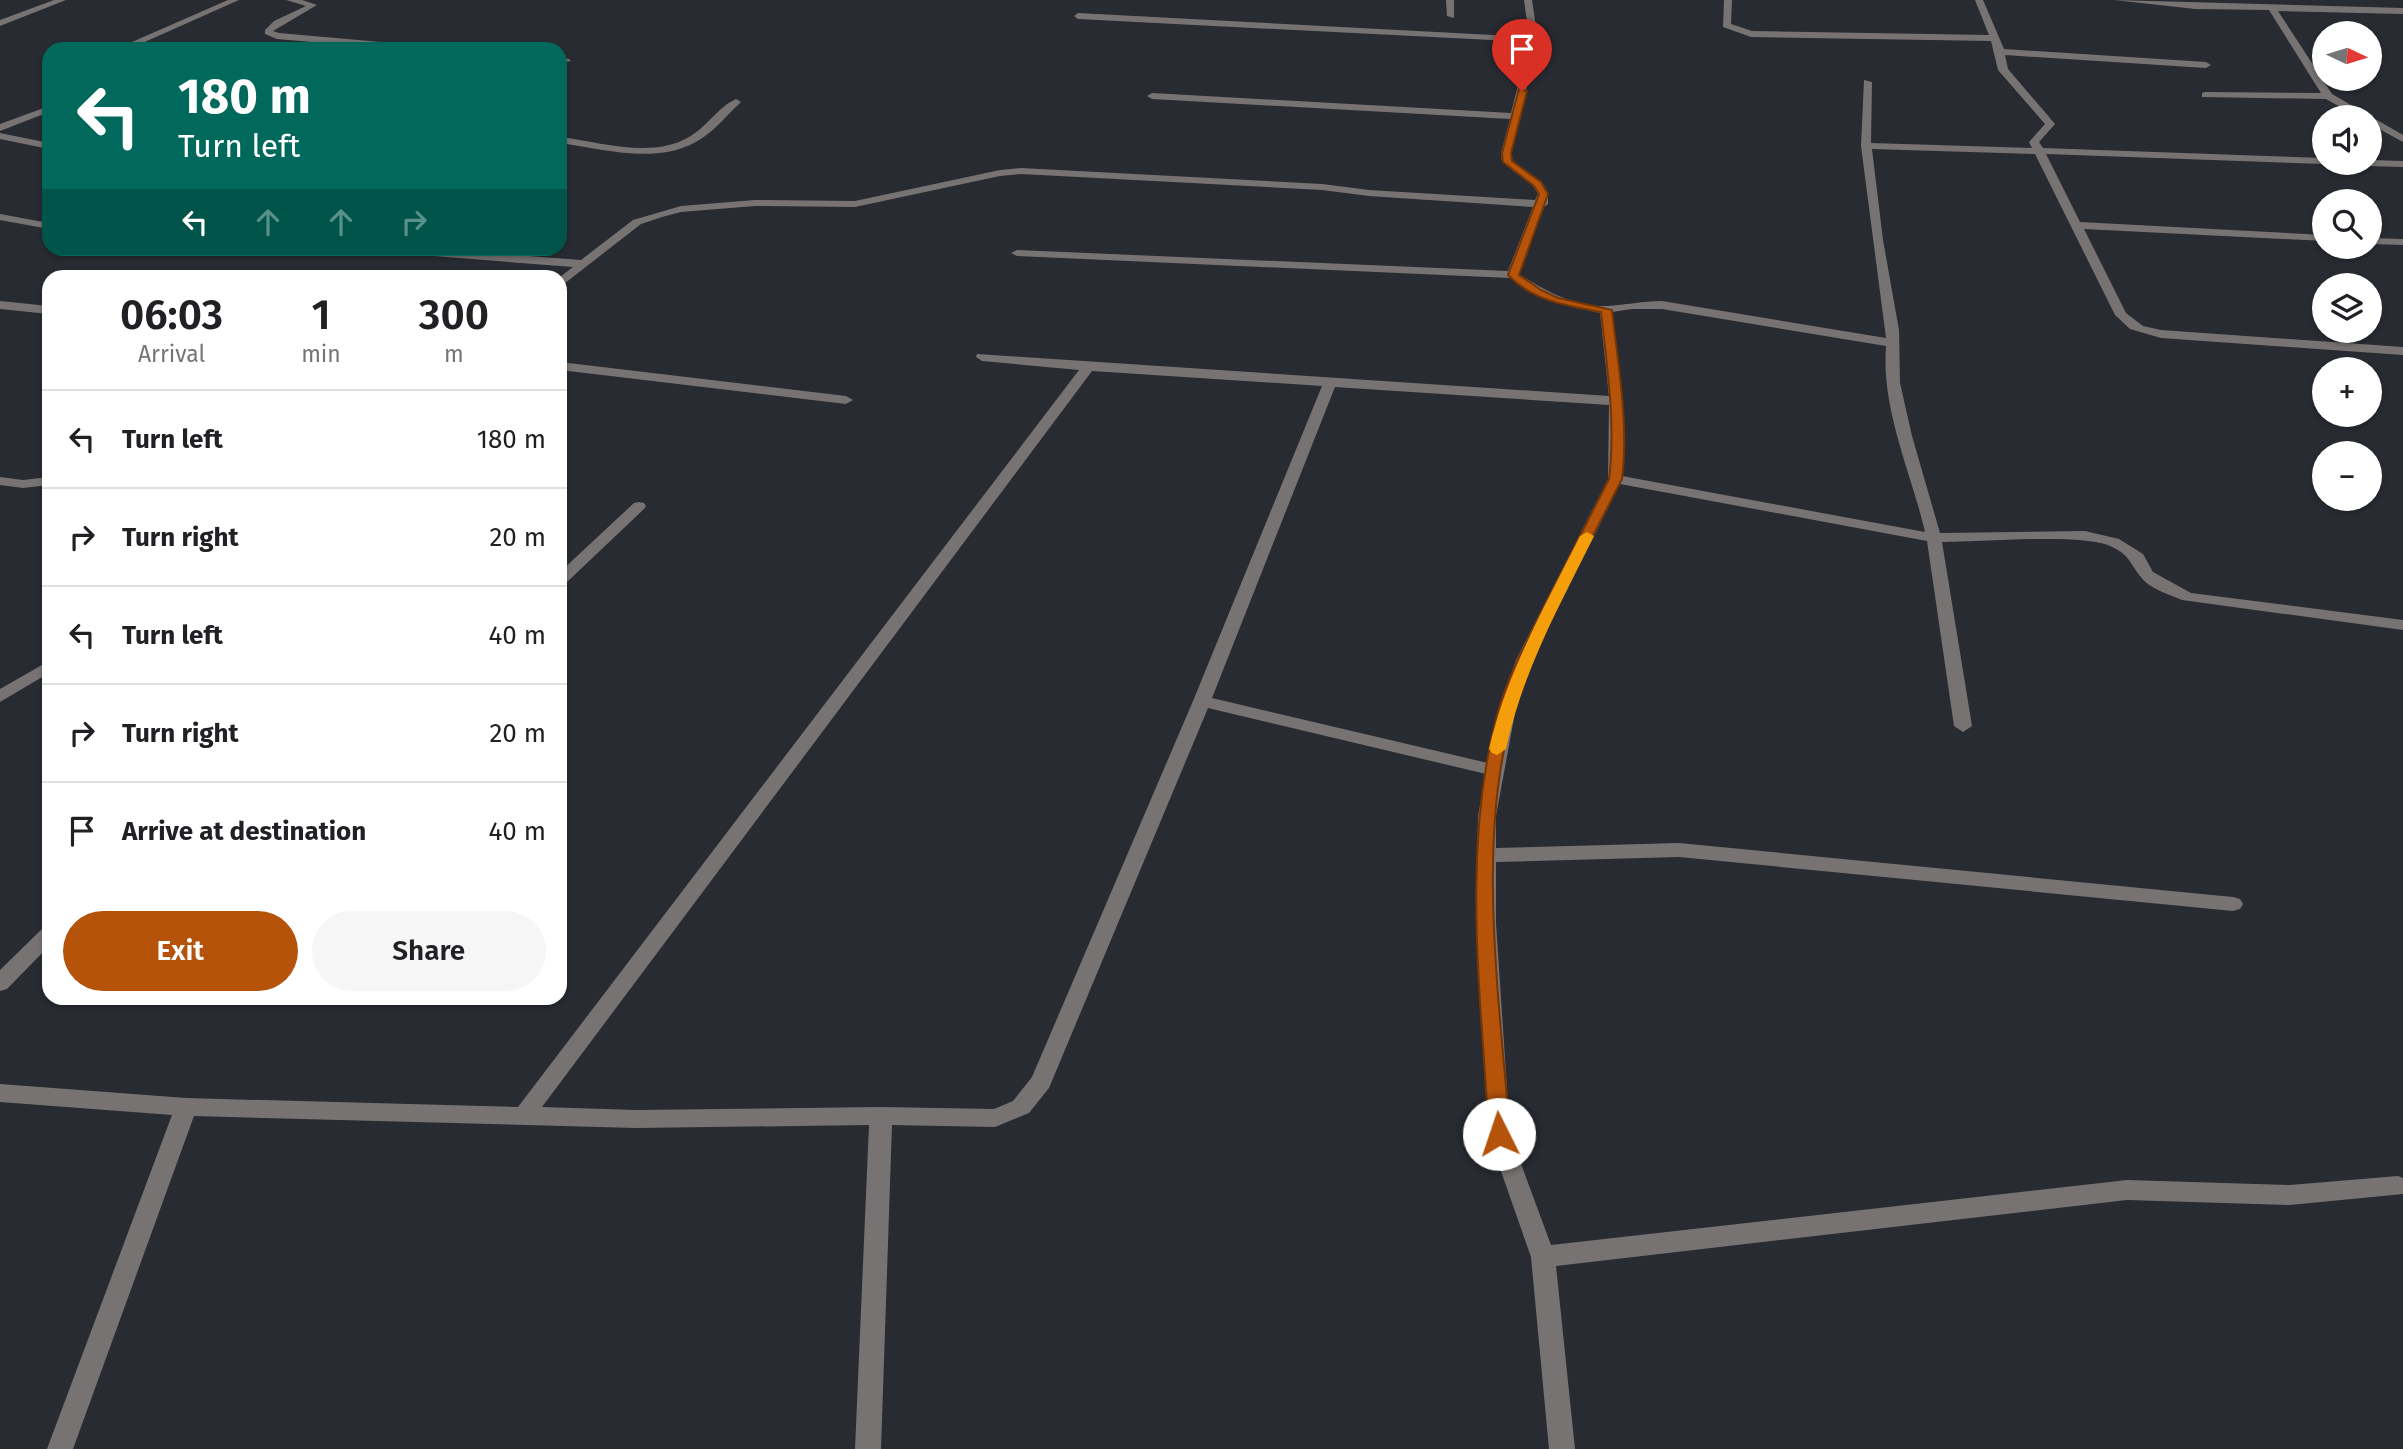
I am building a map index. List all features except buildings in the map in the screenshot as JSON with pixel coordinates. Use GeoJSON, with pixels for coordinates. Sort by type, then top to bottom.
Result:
{"type":"FeatureCollection","features":[{"type":"Feature","properties":{"kind":"street"},"geometry":{"type":"LineString","coordinates":[[0,23],[18,19],[62,0]]}},
{"type":"Feature","properties":{"kind":"street"},"geometry":{"type":"LineString","coordinates":[[137,42],[235,0]]}},
{"type":"Feature","properties":{"kind":"street"},"geometry":{"type":"LineString","coordinates":[[289,0],[313,5],[308,10],[272,26],[268,32],[277,36],[346,42]]}},
{"type":"Feature","properties":{"kind":"street"},"geometry":{"type":"LineString","coordinates":[[1450,0],[1451,16]]}},
{"type":"Feature","properties":{"kind":"street"},"geometry":{"type":"LineString","coordinates":[[1513,275],[1544,194],[1538,184],[1507,162],[1506,153],[1534,40],[1528,0]]}},
{"type":"Feature","properties":{"kind":"street"},"geometry":{"type":"LineString","coordinates":[[1728,0],[1727,25],[1751,34],[1992,38]]}},
{"type":"Feature","properties":{"kind":"street"},"geometry":{"type":"LineString","coordinates":[[1979,0],[1992,38],[2000,52],[2003,70],[2050,124],[2034,142],[2120,315],[2129,324],[2140,330],[2161,334],[2403,351]]}},
{"type":"Feature","properties":{"kind":"street"},"geometry":{"type":"LineString","coordinates":[[2118,0],[2195,6],[2403,11]]}},
{"type":"Feature","properties":{"kind":"street"},"geometry":{"type":"LineString","coordinates":[[2272,8],[2328,96]]}},
{"type":"Feature","properties":{"kind":"street"},"geometry":{"type":"LineString","coordinates":[[0,13],[18,19]]}},
{"type":"Feature","properties":{"kind":"street"},"geometry":{"type":"LineString","coordinates":[[1078,16],[1534,40]]}},
{"type":"Feature","properties":{"kind":"street"},"geometry":{"type":"LineString","coordinates":[[2000,52],[2206,65]]}},
{"type":"Feature","properties":{"kind":"street"},"geometry":{"type":"LineString","coordinates":[[1867,82],[1866,146],[1877,240],[1893,330],[1891,343],[1898,409],[1934,538],[1963,726]]}},
{"type":"Feature","properties":{"kind":"street"},"geometry":{"type":"LineString","coordinates":[[2206,95],[2259,93],[2328,96],[2344,105]]}},
{"type":"Feature","properties":{"kind":"street"},"geometry":{"type":"LineString","coordinates":[[1152,96],[1298,102],[1516,117]]}},
{"type":"Feature","properties":{"kind":"street"},"geometry":{"type":"LineString","coordinates":[[567,141],[631,149],[674,147],[691,141],[736,102]]}},
{"type":"Feature","properties":{"kind":"street"},"geometry":{"type":"LineString","coordinates":[[0,128],[42,112]]}},
{"type":"Feature","properties":{"kind":"street"},"geometry":{"type":"LineString","coordinates":[[2382,127],[2403,139]]}},
{"type":"Feature","properties":{"kind":"street"},"geometry":{"type":"LineString","coordinates":[[0,136],[42,145]]}},
{"type":"Feature","properties":{"kind":"street"},"geometry":{"type":"LineString","coordinates":[[1866,146],[2312,161]]}},
{"type":"Feature","properties":{"kind":"street"},"geometry":{"type":"LineString","coordinates":[[2382,163],[2403,164]]}},
{"type":"Feature","properties":{"kind":"street"},"geometry":{"type":"LineString","coordinates":[[567,278],[637,222],[681,209],[755,203],[855,204],[1000,173],[1021,171],[1322,187],[1368,193],[1542,204]]}},
{"type":"Feature","properties":{"kind":"street"},"geometry":{"type":"LineString","coordinates":[[0,217],[42,225]]}},
{"type":"Feature","properties":{"kind":"street"},"geometry":{"type":"LineString","coordinates":[[2076,225],[2312,237]]}},
{"type":"Feature","properties":{"kind":"street"},"geometry":{"type":"LineString","coordinates":[[2382,241],[2403,242]]}},
{"type":"Feature","properties":{"kind":"street"},"geometry":{"type":"LineString","coordinates":[[1017,253],[1513,275],[1537,292],[1555,300],[1606,310],[1632,305],[1662,305],[1891,343]]}},
{"type":"Feature","properties":{"kind":"street"},"geometry":{"type":"LineString","coordinates":[[478,256],[585,264]]}},
{"type":"Feature","properties":{"kind":"street"},"geometry":{"type":"LineString","coordinates":[[0,305],[42,309]]}},
{"type":"Feature","properties":{"kind":"street"},"geometry":{"type":"LineString","coordinates":[[1562,1449],[1543,1257],[1499,1134],[1486,923],[1486,816],[1506,713],[1524,660],[1615,479],[1618,458],[1616,401],[1606,310]]}},
{"type":"Feature","properties":{"kind":"street"},"geometry":{"type":"LineString","coordinates":[[982,357],[1088,367],[1616,401]]}},
{"type":"Feature","properties":{"kind":"street"},"geometry":{"type":"LineString","coordinates":[[567,367],[846,400]]}},
{"type":"Feature","properties":{"kind":"street"},"geometry":{"type":"LineString","coordinates":[[524,1115],[1088,367]]}},
{"type":"Feature","properties":{"kind":"street"},"geometry":{"type":"LineString","coordinates":[[0,1093],[186,1107],[636,1119],[881,1116],[995,1118],[1021,1107],[1041,1082],[1202,701],[1330,383]]}},
{"type":"Feature","properties":{"kind":"street"},"geometry":{"type":"LineString","coordinates":[[1615,479],[1934,538],[2085,536],[2114,542],[2138,556],[2147,575],[2163,586],[2188,597],[2403,625]]}},
{"type":"Feature","properties":{"kind":"street"},"geometry":{"type":"LineString","coordinates":[[0,481],[23,484],[42,482]]}},
{"type":"Feature","properties":{"kind":"street"},"geometry":{"type":"LineString","coordinates":[[567,573],[639,506]]}},
{"type":"Feature","properties":{"kind":"street"},"geometry":{"type":"LineString","coordinates":[[0,697],[42,670]]}},
{"type":"Feature","properties":{"kind":"street"},"geometry":{"type":"LineString","coordinates":[[1202,701],[1493,770]]}},
{"type":"Feature","properties":{"kind":"street"},"geometry":{"type":"LineString","coordinates":[[1488,855],[1679,850],[2233,904]]}},
{"type":"Feature","properties":{"kind":"street"},"geometry":{"type":"LineString","coordinates":[[0,983],[42,941]]}},
{"type":"Feature","properties":{"kind":"street"},"geometry":{"type":"LineString","coordinates":[[60,1449],[186,1107]]}},
{"type":"Feature","properties":{"kind":"street"},"geometry":{"type":"LineString","coordinates":[[868,1449],[881,1116]]}},
{"type":"Feature","properties":{"kind":"street"},"geometry":{"type":"LineString","coordinates":[[1543,1257],[2127,1190],[2290,1195],[2401,1188]]}},
{"type":"Feature","properties":{"kind":"slow traffic"},"geometry":{"type":"LineString","coordinates":[[1497,749],[1524,660],[1587,536]]}},
{"type":"Feature","properties":{"kind":"route"},"geometry":{"type":"LineString","coordinates":[[1499,1134],[1486,923],[1486,816],[1493,770],[1506,713],[1524,660],[1615,479],[1618,458],[1616,401],[1606,310],[1555,300],[1537,292],[1513,275],[1544,194],[1538,184],[1507,162],[1506,153],[1522,91]]}}]}
